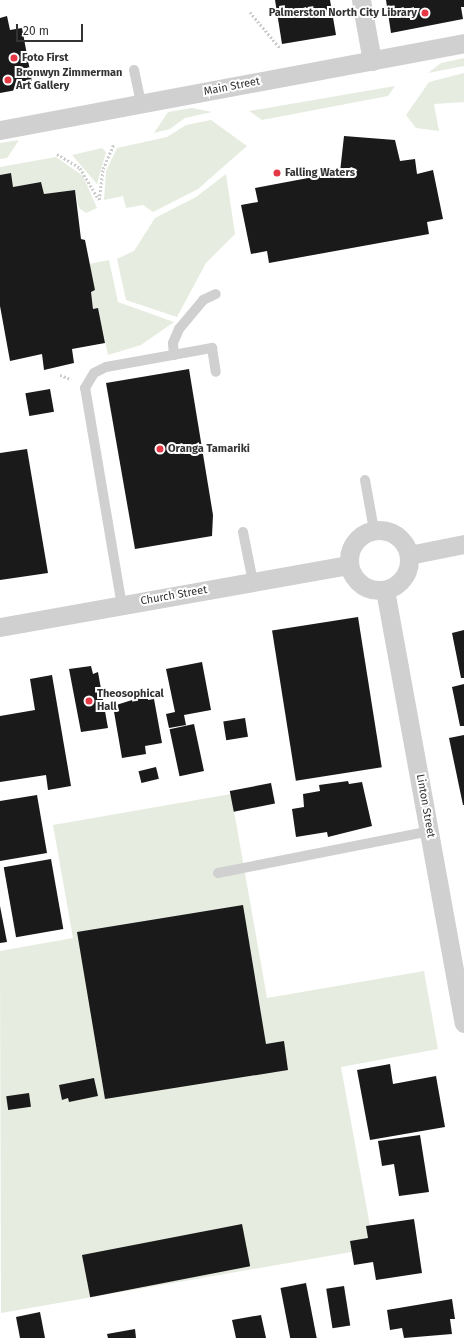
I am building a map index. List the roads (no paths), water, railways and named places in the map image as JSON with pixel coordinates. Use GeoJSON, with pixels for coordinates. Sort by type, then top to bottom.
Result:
{"type":"FeatureCollection","features":[{"type":"Feature","properties":{"kind":"street"},"geometry":{"type":"LineString","coordinates":[[361,0],[372,61]]}},
{"type":"Feature","properties":{"kind":"street","name":"Main Street"},"geometry":{"type":"LineString","coordinates":[[0,130],[464,43]]}},
{"type":"Feature","properties":{"kind":"street"},"geometry":{"type":"LineString","coordinates":[[374,530],[384,530],[400,538],[409,555],[407,573],[402,581],[385,590],[375,591],[358,582],[348,564],[352,546],[361,535],[374,530]]}},
{"type":"Feature","properties":{"kind":"street"},"geometry":{"type":"LineString","coordinates":[[409,555],[464,544]]}},
{"type":"Feature","properties":{"kind":"street","name":"Church Street"},"geometry":{"type":"LineString","coordinates":[[0,627],[348,564]]}},
{"type":"Feature","properties":{"kind":"street","name":"Linton Street"},"geometry":{"type":"LineString","coordinates":[[385,590],[464,1023]]}},
{"type":"Feature","properties":{"kind":"lane"},"geometry":{"type":"LineString","coordinates":[[134,70],[141,104]]}},
{"type":"Feature","properties":{"kind":"lane"},"geometry":{"type":"LineString","coordinates":[[174,355],[172,343],[179,329],[203,300],[216,294]]}},
{"type":"Feature","properties":{"kind":"lane"},"geometry":{"type":"LineString","coordinates":[[122,606],[84,388],[100,370],[212,348],[216,372]]}},
{"type":"Feature","properties":{"kind":"lane"},"geometry":{"type":"LineString","coordinates":[[365,480],[374,530]]}},
{"type":"Feature","properties":{"kind":"lane"},"geometry":{"type":"LineString","coordinates":[[243,532],[253,582]]}},
{"type":"Feature","properties":{"kind":"lane"},"geometry":{"type":"LineString","coordinates":[[218,873],[430,831]]}},
{"type":"Feature","properties":{"kind":"place","name":"Palmerston North City Library"},"geometry":{"type":"Point","coordinates":[425,13]}},
{"type":"Feature","properties":{"kind":"place","name":"Foto First"},"geometry":{"type":"Point","coordinates":[14,58]}},
{"type":"Feature","properties":{"kind":"place","name":"Bronwyn Zimmerman Art Gallery"},"geometry":{"type":"Point","coordinates":[8,80]}},
{"type":"Feature","properties":{"kind":"place","name":"Falling Waters"},"geometry":{"type":"Point","coordinates":[277,173]}},
{"type":"Feature","properties":{"kind":"place","name":"Oranga Tamariki"},"geometry":{"type":"Point","coordinates":[160,449]}},
{"type":"Feature","properties":{"kind":"place","name":"Theosophical Hall"},"geometry":{"type":"Point","coordinates":[89,701]}}]}
